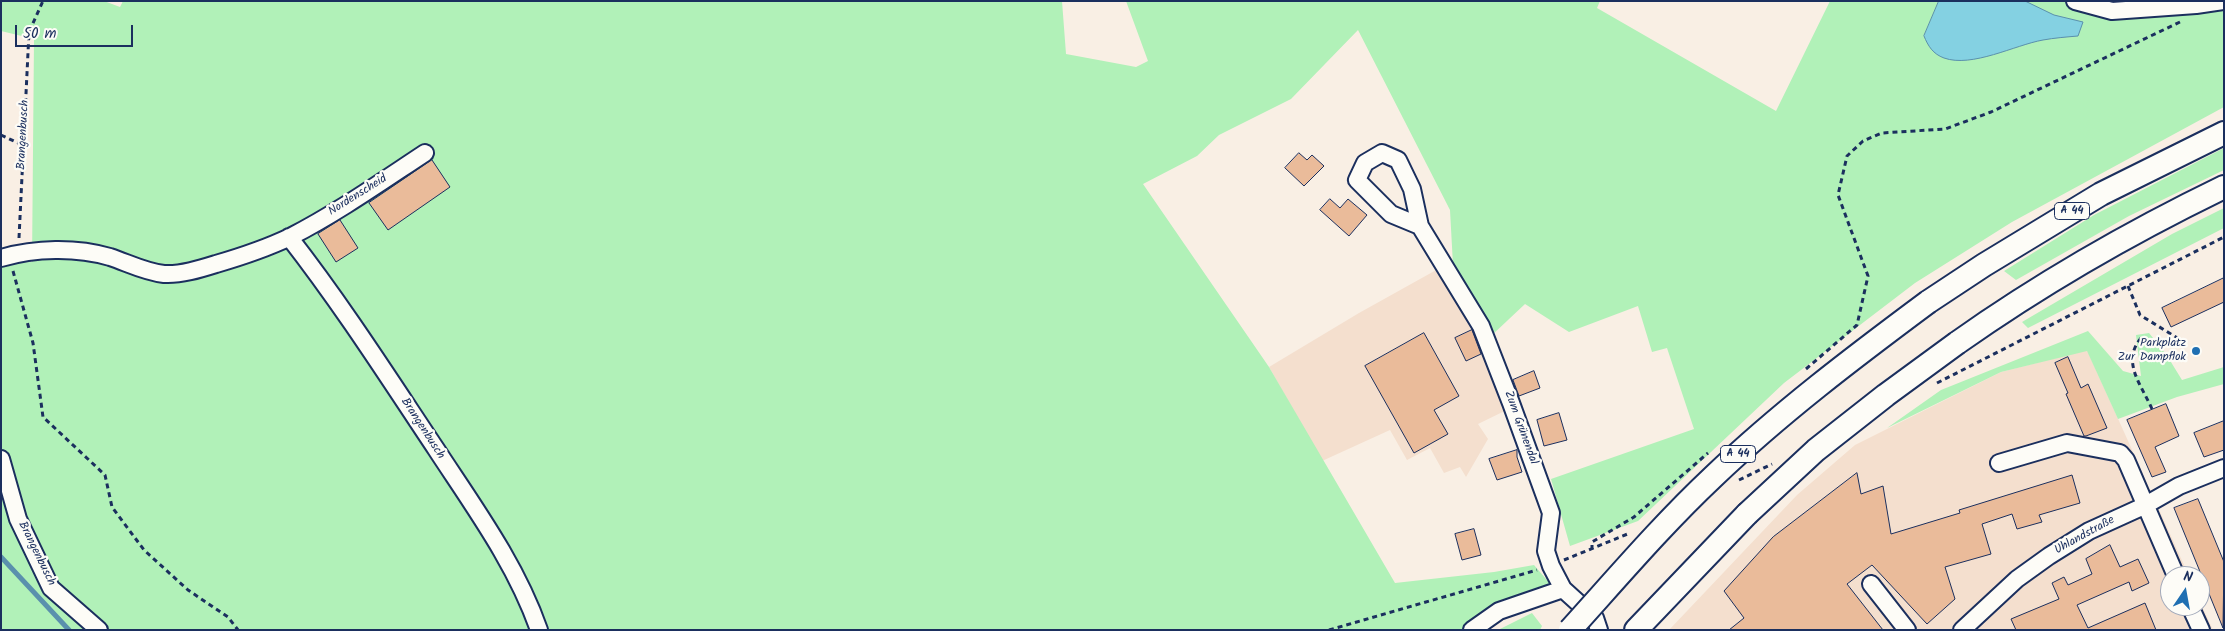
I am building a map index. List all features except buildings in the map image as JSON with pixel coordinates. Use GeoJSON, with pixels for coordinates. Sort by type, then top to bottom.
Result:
{"type":"FeatureCollection","features":[{"type":"Feature","properties":{"kind":"highway","name":"A 44"},"geometry":{"type":"LineString","coordinates":[[1570,630],[1639,552],[1713,477],[1783,414],[1858,354],[1928,302],[1984,265],[2101,194],[2224,133]]}},
{"type":"Feature","properties":{"kind":"highway"},"geometry":{"type":"LineString","coordinates":[[1636,630],[1746,514],[1816,450],[1886,395],[2009,306],[2125,238],[2224,187]]}},
{"type":"Feature","properties":{"kind":"street"},"geometry":{"type":"LineString","coordinates":[[2075,1],[2112,11],[2196,5],[2222,1]]}},
{"type":"Feature","properties":{"kind":"street","name":"Nordenscheid"},"geometry":{"type":"LineString","coordinates":[[9,256],[77,251],[109,257],[138,268],[165,274],[203,268],[239,257],[289,237],[353,201],[425,153]]}},
{"type":"Feature","properties":{"kind":"street","name":"Zum Grünendal"},"geometry":{"type":"LineString","coordinates":[[1420,226],[1390,214],[1357,180],[1365,163],[1382,153],[1398,160],[1412,189],[1420,226],[1481,326],[1512,403],[1551,513],[1546,551],[1550,566],[1563,589],[1595,618],[1598,630]]}},
{"type":"Feature","properties":{"kind":"street","name":"Brangenbusch"},"geometry":{"type":"LineString","coordinates":[[289,237],[330,289],[508,559],[539,630]]}},
{"type":"Feature","properties":{"kind":"street"},"geometry":{"type":"LineString","coordinates":[[1999,463],[2067,442],[2120,453],[2126,460],[2144,506],[2171,566]]}},
{"type":"Feature","properties":{"kind":"street","name":"Brangenbusch"},"geometry":{"type":"LineString","coordinates":[[1,459],[18,519],[50,588],[99,630]]}},
{"type":"Feature","properties":{"kind":"street","name":"Uhlandstraße"},"geometry":{"type":"LineString","coordinates":[[1962,630],[2017,579],[2089,531],[2144,506],[2180,486],[2224,468]]}},
{"type":"Feature","properties":{"kind":"street"},"geometry":{"type":"LineString","coordinates":[[1871,584],[1907,630]]}},
{"type":"Feature","properties":{"kind":"street"},"geometry":{"type":"LineString","coordinates":[[1472,630],[1499,611],[1563,589]]}},
{"type":"Feature","properties":{"kind":"street"},"geometry":{"type":"LineString","coordinates":[[2195,616],[2201,630]]}},
{"type":"Feature","properties":{"kind":"path","name":"Brangenbusch"},"geometry":{"type":"LineString","coordinates":[[43,1],[29,32],[24,144],[9,256],[33,343],[43,418],[105,475],[112,507],[144,550],[188,590],[228,618],[238,630]]}},
{"type":"Feature","properties":{"kind":"path"},"geometry":{"type":"LineString","coordinates":[[1805,370],[1857,325],[1868,276],[1838,195],[1847,156],[1862,140],[1882,133],[1945,129],[1991,112],[2189,18]]}},
{"type":"Feature","properties":{"kind":"path"},"geometry":{"type":"LineString","coordinates":[[1,135],[24,144]]}},
{"type":"Feature","properties":{"kind":"path"},"geometry":{"type":"LineString","coordinates":[[2128,286],[2140,315],[2178,339]]}},
{"type":"Feature","properties":{"kind":"path"},"geometry":{"type":"LineString","coordinates":[[2152,409],[2131,361],[2132,349],[2141,338],[2151,343],[2156,342]]}},
{"type":"Feature","properties":{"kind":"path"},"geometry":{"type":"LineString","coordinates":[[1592,550],[1592,542],[1634,517],[1709,453]]}},
{"type":"Feature","properties":{"kind":"path"},"geometry":{"type":"LineString","coordinates":[[1329,630],[1535,571]]}},
{"type":"Feature","properties":{"kind":"shaded area"},"geometry":{"type":"Polygon","coordinates":[[[1438,269],[1491,336],[1521,403],[1478,424],[1488,439],[1466,477],[1460,467],[1444,473],[1430,448],[1407,460],[1390,430],[1322,461],[1269,367],[1359,313],[1438,269]]]}},
{"type":"Feature","properties":{"kind":"shaded area"},"geometry":{"type":"Polygon","coordinates":[[[2087,350],[2184,566],[2160,566],[2160,616],[2206,616],[2213,630],[1669,630],[1797,495],[1855,445],[2001,372],[2087,350]]]}},
{"type":"Feature","properties":{"kind":"green space"},"geometry":{"type":"Polygon","coordinates":[[[1,1],[104,1],[120,7],[123,1],[1062,1],[1066,54],[1136,67],[1148,61],[1126,1],[1600,1],[1597,8],[1776,111],[1830,1],[2111,1],[2148,14],[2224,10],[2224,107],[2012,222],[1915,283],[1784,383],[1638,521],[1570,546],[1551,479],[1694,429],[1667,348],[1652,352],[1638,306],[1569,332],[1525,304],[1491,336],[1453,265],[1450,210],[1358,30],[1291,99],[1219,135],[1197,156],[1143,184],[1269,367],[1395,583],[1494,572],[1534,565],[1552,586],[1473,630],[1,630],[1,263],[32,262],[34,39],[1,31],[1,1]]]}},
{"type":"Feature","properties":{"kind":"green space"},"geometry":{"type":"Polygon","coordinates":[[[2224,148],[2224,170],[2129,216],[2016,280],[2004,271],[2094,215],[2224,148]]]}},
{"type":"Feature","properties":{"kind":"green space"},"geometry":{"type":"Polygon","coordinates":[[[2224,208],[2224,228],[2028,328],[2022,322],[2172,234],[2224,208]]]}},
{"type":"Feature","properties":{"kind":"green space"},"geometry":{"type":"Polygon","coordinates":[[[2088,331],[2123,371],[2141,376],[2136,335],[2149,333],[2166,354],[2182,380],[2224,367],[2224,384],[2177,397],[2118,419],[2087,351],[2001,372],[1887,428],[1941,390],[2088,331]]]}},
{"type":"Feature","properties":{"kind":"green space"},"geometry":{"type":"Polygon","coordinates":[[[1532,613],[1542,626],[1540,630],[1498,630],[1532,613]]]}},
{"type":"Feature","properties":{"kind":"water"},"geometry":{"type":"Polygon","coordinates":[[[1939,1],[2025,1],[2054,15],[2083,22],[2078,36],[2043,40],[1980,58],[1955,60],[1944,58],[1934,52],[1924,36],[1939,1]]]}},
{"type":"Feature","properties":{"kind":"waterway"},"geometry":{"type":"LineString","coordinates":[[1,557],[69,630]]}},
{"type":"Feature","properties":{"kind":"place","name":"Parkplatz Zur Dampflok"},"geometry":{"type":"Point","coordinates":[2196,351]}}]}
